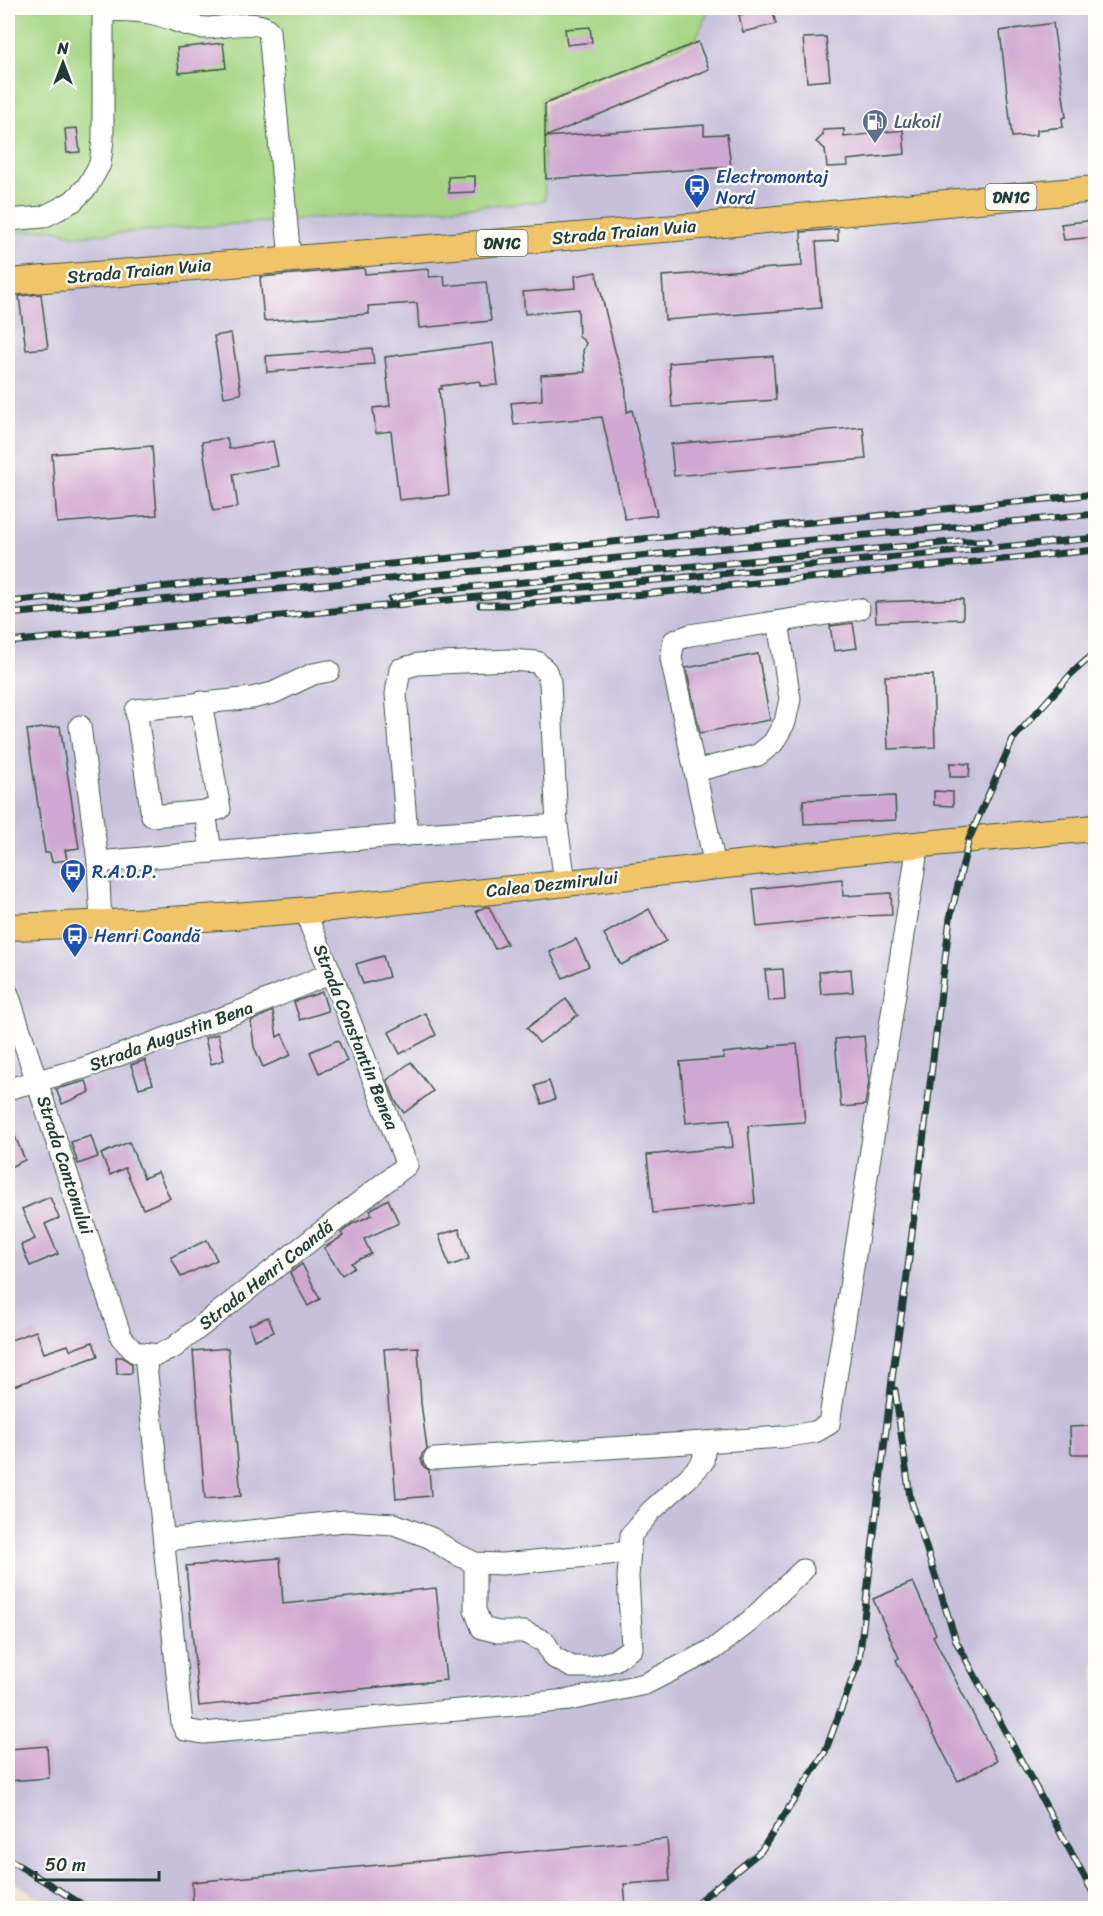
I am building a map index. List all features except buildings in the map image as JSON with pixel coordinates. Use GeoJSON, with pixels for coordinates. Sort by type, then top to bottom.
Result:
{"type":"FeatureCollection","features":[{"type":"Feature","properties":{"kind":"main road","name":"Strada Traian Vuia"},"geometry":{"type":"LineString","coordinates":[[8,282],[743,222],[1095,189]]}},
{"type":"Feature","properties":{"kind":"main road","name":"Calea Dezmirului"},"geometry":{"type":"LineString","coordinates":[[8,927],[307,910],[918,844],[1095,828]]}},
{"type":"Feature","properties":{"kind":"street"},"geometry":{"type":"LineString","coordinates":[[8,220],[43,217],[73,201],[87,187],[100,164],[103,139],[103,9],[150,13],[192,27],[257,24],[266,27],[269,31],[290,259]]}},
{"type":"Feature","properties":{"kind":"street"},"geometry":{"type":"LineString","coordinates":[[715,866],[671,658],[674,641],[690,635],[859,609]]}},
{"type":"Feature","properties":{"kind":"street"},"geometry":{"type":"LineString","coordinates":[[695,771],[758,755],[773,742],[785,722],[790,699],[778,622]]}},
{"type":"Feature","properties":{"kind":"street"},"geometry":{"type":"LineString","coordinates":[[407,835],[396,694],[400,669],[418,664],[510,660],[537,662],[546,671],[549,682],[557,825],[565,882]]}},
{"type":"Feature","properties":{"kind":"street"},"geometry":{"type":"LineString","coordinates":[[201,702],[220,810],[152,816],[136,710],[201,702],[252,698],[273,693],[313,674],[329,671]]}},
{"type":"Feature","properties":{"kind":"street"},"geometry":{"type":"LineString","coordinates":[[80,726],[98,862],[101,923]]}},
{"type":"Feature","properties":{"kind":"street"},"geometry":{"type":"LineString","coordinates":[[205,811],[211,852]]}},
{"type":"Feature","properties":{"kind":"street"},"geometry":{"type":"LineString","coordinates":[[98,862],[407,835],[557,825]]}},
{"type":"Feature","properties":{"kind":"street"},"geometry":{"type":"LineString","coordinates":[[434,1459],[782,1437],[815,1432],[829,1424],[918,844]]}},
{"type":"Feature","properties":{"kind":"street","name":"Strada Constantin Benea"},"geometry":{"type":"LineString","coordinates":[[307,910],[311,927],[407,1165]]}},
{"type":"Feature","properties":{"kind":"street","name":"Strada Augustin Bena"},"geometry":{"type":"LineString","coordinates":[[8,1089],[95,1064],[246,1009],[331,973]]}},
{"type":"Feature","properties":{"kind":"street","name":"Strada Cantonului"},"geometry":{"type":"LineString","coordinates":[[8,994],[121,1337],[135,1352],[145,1354]]}},
{"type":"Feature","properties":{"kind":"street","name":"Strada Henri Coandă"},"geometry":{"type":"LineString","coordinates":[[145,1354],[157,1355],[173,1348],[407,1165]]}},
{"type":"Feature","properties":{"kind":"street"},"geometry":{"type":"LineString","coordinates":[[145,1354],[182,1724],[186,1730],[203,1733],[322,1724],[570,1700],[645,1684],[714,1648],[750,1621],[803,1570]]}},
{"type":"Feature","properties":{"kind":"street"},"geometry":{"type":"LineString","coordinates":[[475,1563],[475,1610],[482,1628],[498,1632],[524,1632],[545,1642],[553,1657],[572,1667],[592,1667],[615,1660],[632,1648],[628,1577],[631,1535],[651,1510],[703,1462],[705,1442]]}},
{"type":"Feature","properties":{"kind":"street"},"geometry":{"type":"LineString","coordinates":[[164,1540],[345,1521],[394,1524],[431,1538],[475,1563],[502,1564],[630,1552]]}},
{"type":"Feature","properties":{"kind":"street"},"geometry":{"type":"LineString","coordinates":[[572,1667],[585,1697]]}},
{"type":"Feature","properties":{"kind":"shaded area"},"geometry":{"type":"Polygon","coordinates":[[[709,8],[1095,8],[1095,1908],[56,1908],[8,1879],[8,233],[53,229],[76,236],[545,201],[545,104],[698,42],[709,8]]]}},
{"type":"Feature","properties":{"kind":"green space"},"geometry":{"type":"Polygon","coordinates":[[[8,8],[709,8],[696,40],[542,99],[545,201],[76,236],[53,229],[8,233],[8,8]]]}},
{"type":"Feature","properties":{"kind":"railway"},"geometry":{"type":"LineString","coordinates":[[8,602],[1096,494]]}},
{"type":"Feature","properties":{"kind":"railway"},"geometry":{"type":"LineString","coordinates":[[8,614],[1096,514]]}},
{"type":"Feature","properties":{"kind":"railway"},"geometry":{"type":"LineString","coordinates":[[8,642],[1096,538]]}},
{"type":"Feature","properties":{"kind":"railway"},"geometry":{"type":"LineString","coordinates":[[391,599],[428,591],[962,541],[988,541]]}},
{"type":"Feature","properties":{"kind":"railway"},"geometry":{"type":"LineString","coordinates":[[480,605],[507,605],[644,594],[1096,550]]}},
{"type":"Feature","properties":{"kind":"railway"},"geometry":{"type":"LineString","coordinates":[[690,1908],[761,1851],[825,1752],[859,1661],[950,918],[969,839],[1013,739],[1072,673],[1096,652]]}},
{"type":"Feature","properties":{"kind":"railway"},"geometry":{"type":"LineString","coordinates":[[895,1390],[910,1497],[956,1641],[1096,1898]]}},
{"type":"Feature","properties":{"kind":"railway"},"geometry":{"type":"LineString","coordinates":[[8,1859],[88,1908]]}},
{"type":"Feature","properties":{"kind":"place","name":"Lukoil"},"geometry":{"type":"Point","coordinates":[875,145]}},
{"type":"Feature","properties":{"kind":"place","name":"Electromontaj Nord"},"geometry":{"type":"Point","coordinates":[697,210]}},
{"type":"Feature","properties":{"kind":"place","name":"R.A.D.P."},"geometry":{"type":"Point","coordinates":[73,895]}},
{"type":"Feature","properties":{"kind":"place","name":"Henri Coandă"},"geometry":{"type":"Point","coordinates":[75,959]}}]}
